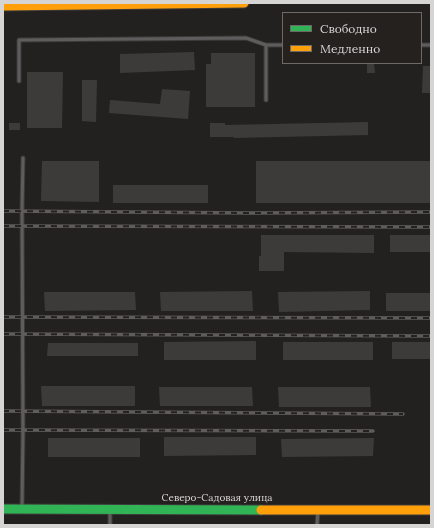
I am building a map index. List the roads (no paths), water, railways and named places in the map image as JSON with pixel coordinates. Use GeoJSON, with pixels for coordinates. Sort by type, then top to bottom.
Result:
{"type":"FeatureCollection","features":[{"type":"Feature","properties":{"kind":"street"},"geometry":{"type":"LineString","coordinates":[[3,6],[244,3]]}},
{"type":"Feature","properties":{"kind":"street","name":"Северо-Садовая улица"},"geometry":{"type":"LineString","coordinates":[[3,509],[431,510]]}},
{"type":"Feature","properties":{"kind":"lane"},"geometry":{"type":"LineString","coordinates":[[19,81],[19,40],[246,38],[266,45],[282,45]]}},
{"type":"Feature","properties":{"kind":"lane"},"geometry":{"type":"LineString","coordinates":[[266,45],[266,100]]}},
{"type":"Feature","properties":{"kind":"lane"},"geometry":{"type":"LineString","coordinates":[[22,509],[23,158]]}},
{"type":"Feature","properties":{"kind":"lane"},"geometry":{"type":"LineString","coordinates":[[110,509],[110,525]]}},
{"type":"Feature","properties":{"kind":"lane"},"geometry":{"type":"LineString","coordinates":[[317,525],[318,509]]}},
{"type":"Feature","properties":{"kind":"railway"},"geometry":{"type":"LineString","coordinates":[[3,211],[249,213],[431,212]]}},
{"type":"Feature","properties":{"kind":"railway"},"geometry":{"type":"LineString","coordinates":[[3,226],[431,227]]}},
{"type":"Feature","properties":{"kind":"railway"},"geometry":{"type":"LineString","coordinates":[[3,317],[431,318]]}},
{"type":"Feature","properties":{"kind":"railway"},"geometry":{"type":"LineString","coordinates":[[3,334],[431,336]]}},
{"type":"Feature","properties":{"kind":"railway"},"geometry":{"type":"LineString","coordinates":[[3,411],[403,414]]}},
{"type":"Feature","properties":{"kind":"railway"},"geometry":{"type":"LineString","coordinates":[[3,430],[373,431]]}}]}
